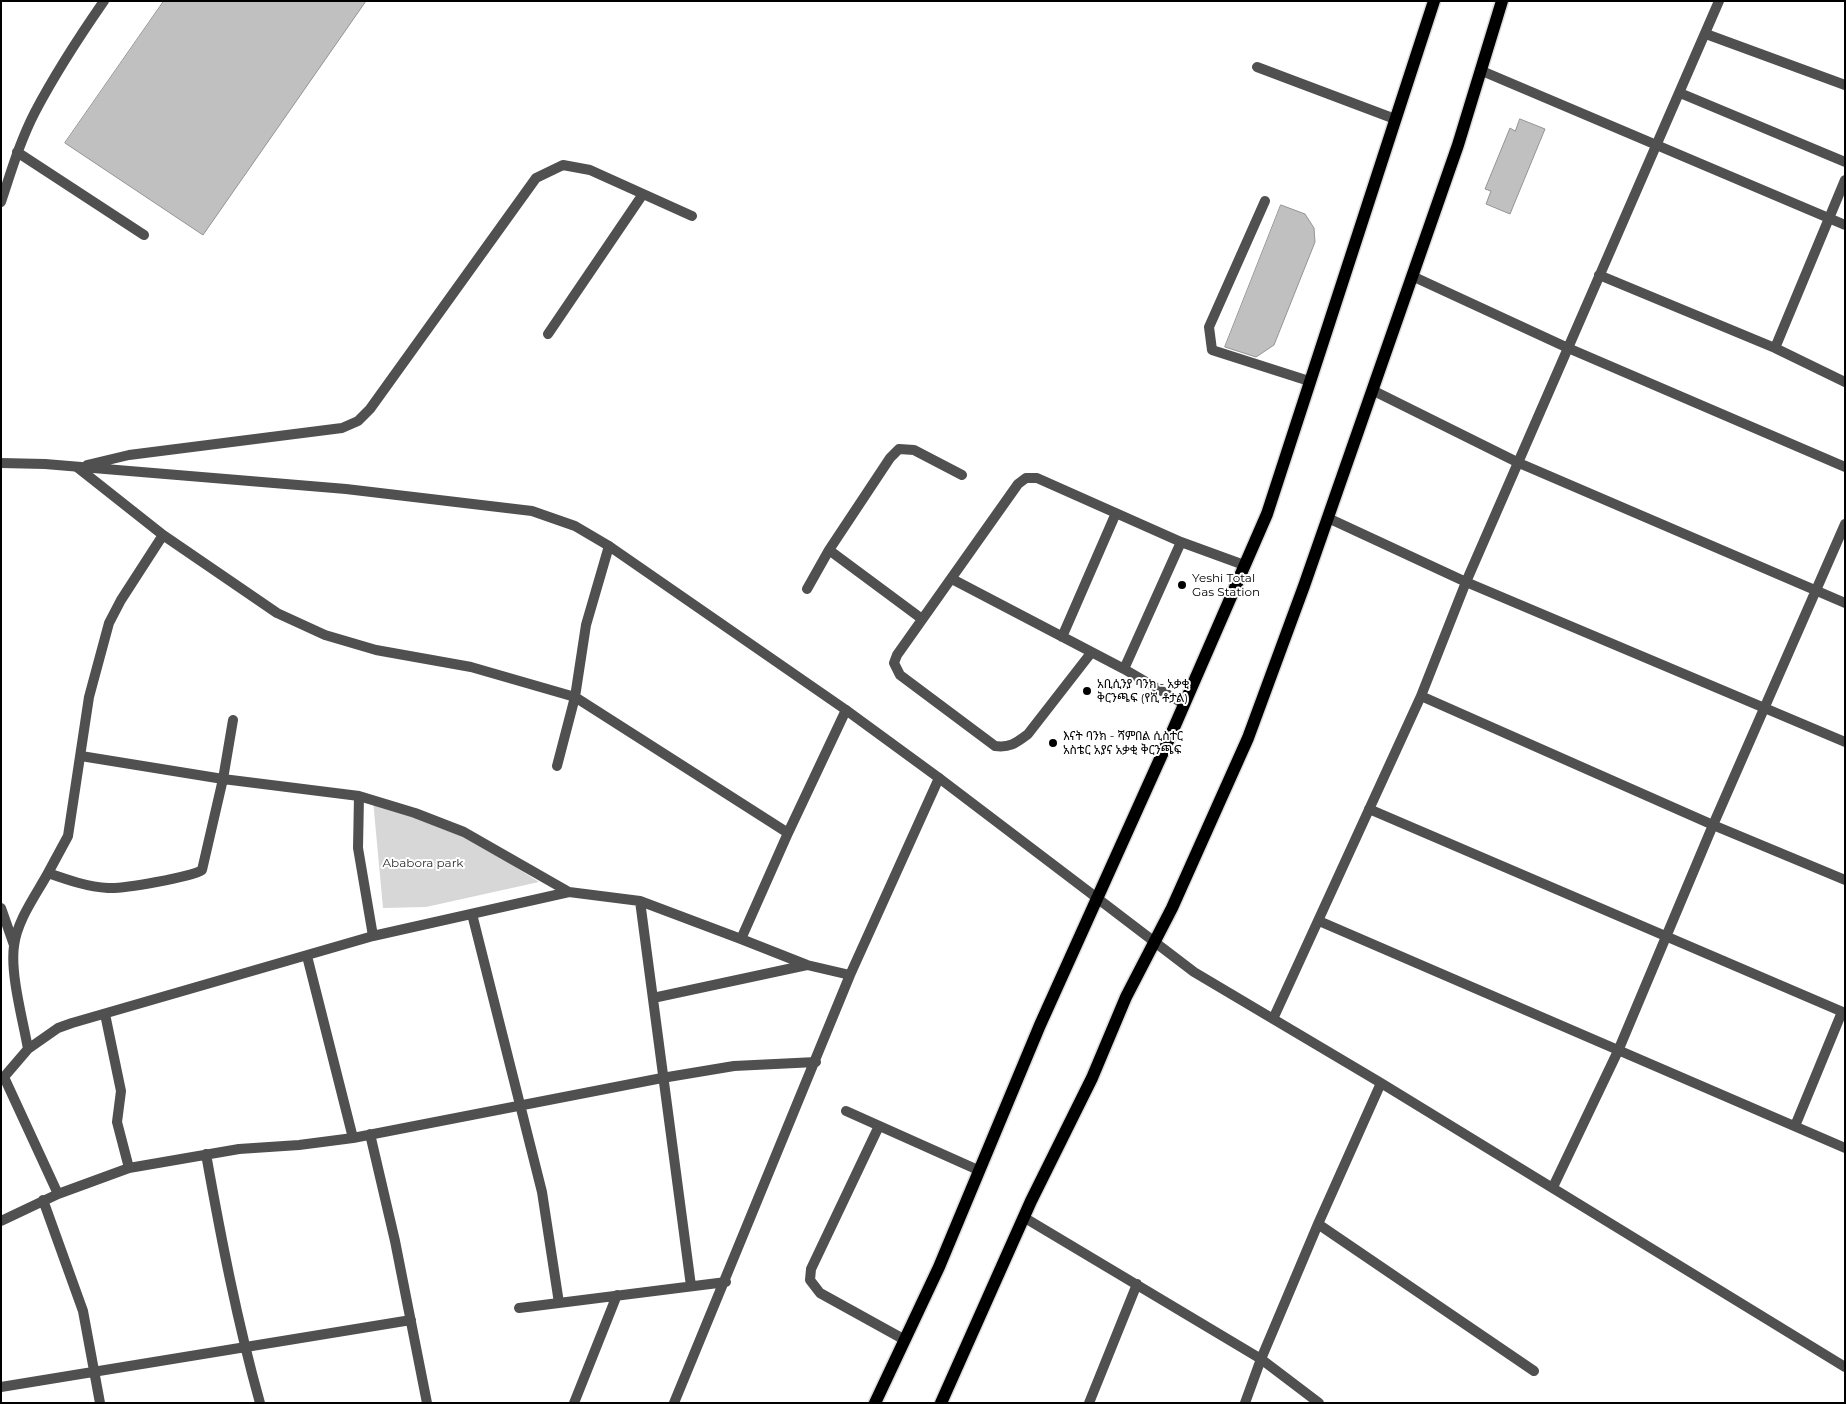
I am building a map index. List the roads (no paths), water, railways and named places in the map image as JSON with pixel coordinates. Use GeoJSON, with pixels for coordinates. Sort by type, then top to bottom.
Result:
{"type":"FeatureCollection","features":[{"type":"Feature","properties":{"kind":"main road"},"geometry":{"type":"LineString","coordinates":[[875,1403],[939,1267],[1040,1025],[1135,815],[1267,514],[1434,1]]}},
{"type":"Feature","properties":{"kind":"main road"},"geometry":{"type":"LineString","coordinates":[[941,1403],[1025,1218],[1092,1078],[1126,997],[1155,943],[1248,738],[1328,518],[1458,145],[1502,1]]}},
{"type":"Feature","properties":{"kind":"street"},"geometry":{"type":"LineString","coordinates":[[1,202],[17,152],[34,113],[72,49],[104,1]]}},
{"type":"Feature","properties":{"kind":"street"},"geometry":{"type":"LineString","coordinates":[[1273,1019],[1421,696],[1466,582],[1520,463],[1599,275],[1719,1]]}},
{"type":"Feature","properties":{"kind":"street"},"geometry":{"type":"LineString","coordinates":[[1706,34],[1845,85]]}},
{"type":"Feature","properties":{"kind":"street"},"geometry":{"type":"LineString","coordinates":[[1257,67],[1395,120]]}},
{"type":"Feature","properties":{"kind":"street"},"geometry":{"type":"LineString","coordinates":[[1482,71],[1657,143],[1845,225]]}},
{"type":"Feature","properties":{"kind":"street"},"geometry":{"type":"LineString","coordinates":[[1680,93],[1845,162]]}},
{"type":"Feature","properties":{"kind":"street"},"geometry":{"type":"LineString","coordinates":[[17,152],[144,235]]}},
{"type":"Feature","properties":{"kind":"street"},"geometry":{"type":"LineString","coordinates":[[77,467],[129,455],[342,428],[358,421],[376,401],[536,178],[563,165],[590,170],[692,216]]}},
{"type":"Feature","properties":{"kind":"street"},"geometry":{"type":"LineString","coordinates":[[1775,348],[1845,180]]}},
{"type":"Feature","properties":{"kind":"street"},"geometry":{"type":"LineString","coordinates":[[548,334],[643,194]]}},
{"type":"Feature","properties":{"kind":"street"},"geometry":{"type":"LineString","coordinates":[[1265,201],[1209,327],[1212,350],[1309,381]]}},
{"type":"Feature","properties":{"kind":"street"},"geometry":{"type":"LineString","coordinates":[[1599,275],[1775,348],[1845,382]]}},
{"type":"Feature","properties":{"kind":"street"},"geometry":{"type":"LineString","coordinates":[[1412,276],[1568,348],[1845,467]]}},
{"type":"Feature","properties":{"kind":"street"},"geometry":{"type":"LineString","coordinates":[[1372,390],[1520,463],[1845,603]]}},
{"type":"Feature","properties":{"kind":"street"},"geometry":{"type":"LineString","coordinates":[[807,590],[829,550],[890,458],[899,449],[914,450],[962,475]]}},
{"type":"Feature","properties":{"kind":"street"},"geometry":{"type":"LineString","coordinates":[[1,463],[77,467],[355,490],[532,511],[575,526],[609,546],[846,710],[939,778],[1194,972],[1553,1187],[1845,1367]]}},
{"type":"Feature","properties":{"kind":"street"},"geometry":{"type":"LineString","coordinates":[[77,467],[163,535],[277,613],[325,635],[376,650],[472,667],[575,697],[788,834]]}},
{"type":"Feature","properties":{"kind":"street"},"geometry":{"type":"LineString","coordinates":[[1091,653],[1028,734],[1017,743],[1006,748],[995,746],[900,675],[894,663],[897,655],[1018,484],[1026,478],[1037,478],[1181,542],[1244,565]]}},
{"type":"Feature","properties":{"kind":"street"},"geometry":{"type":"LineString","coordinates":[[1062,637],[1116,514]]}},
{"type":"Feature","properties":{"kind":"street"},"geometry":{"type":"LineString","coordinates":[[1328,518],[1466,582],[1845,742]]}},
{"type":"Feature","properties":{"kind":"street"},"geometry":{"type":"LineString","coordinates":[[1553,1187],[1618,1051],[1713,825],[1845,524]]}},
{"type":"Feature","properties":{"kind":"street"},"geometry":{"type":"LineString","coordinates":[[28,1049],[14,963],[14,945],[20,926],[68,836],[90,697],[110,623],[120,600],[163,535]]}},
{"type":"Feature","properties":{"kind":"street"},"geometry":{"type":"LineString","coordinates":[[1124,669],[1181,542]]}},
{"type":"Feature","properties":{"kind":"street"},"geometry":{"type":"LineString","coordinates":[[557,766],[575,697],[586,625],[609,546]]}},
{"type":"Feature","properties":{"kind":"street"},"geometry":{"type":"LineString","coordinates":[[829,550],[922,619]]}},
{"type":"Feature","properties":{"kind":"street"},"geometry":{"type":"LineString","coordinates":[[952,578],[1124,669],[1184,704]]}},
{"type":"Feature","properties":{"kind":"street"},"geometry":{"type":"LineString","coordinates":[[1421,696],[1713,825],[1845,880]]}},
{"type":"Feature","properties":{"kind":"street"},"geometry":{"type":"LineString","coordinates":[[741,939],[846,710]]}},
{"type":"Feature","properties":{"kind":"street"},"geometry":{"type":"LineString","coordinates":[[48,873],[80,884],[109,889],[196,874],[202,870],[223,779],[233,720]]}},
{"type":"Feature","properties":{"kind":"street"},"geometry":{"type":"LineString","coordinates":[[81,756],[223,779],[360,796],[415,813],[464,832],[569,892]]}},
{"type":"Feature","properties":{"kind":"street"},"geometry":{"type":"LineString","coordinates":[[674,1403],[726,1282],[850,974],[939,778]]}},
{"type":"Feature","properties":{"kind":"street"},"geometry":{"type":"LineString","coordinates":[[360,796],[358,848],[373,936]]}},
{"type":"Feature","properties":{"kind":"street"},"geometry":{"type":"LineString","coordinates":[[1369,809],[1844,1013],[1795,1126]]}},
{"type":"Feature","properties":{"kind":"street"},"geometry":{"type":"LineString","coordinates":[[58,1194],[2,1077],[28,1049],[58,1028],[203,984],[373,936],[569,892],[640,901],[806,965],[850,974]]}},
{"type":"Feature","properties":{"kind":"street"},"geometry":{"type":"LineString","coordinates":[[640,901],[691,1286]]}},
{"type":"Feature","properties":{"kind":"street"},"geometry":{"type":"LineString","coordinates":[[1,908],[14,945]]}},
{"type":"Feature","properties":{"kind":"street"},"geometry":{"type":"LineString","coordinates":[[472,914],[542,1192],[559,1303]]}},
{"type":"Feature","properties":{"kind":"street"},"geometry":{"type":"LineString","coordinates":[[1319,921],[1845,1148]]}},
{"type":"Feature","properties":{"kind":"street"},"geometry":{"type":"LineString","coordinates":[[307,956],[353,1138]]}},
{"type":"Feature","properties":{"kind":"street"},"geometry":{"type":"LineString","coordinates":[[653,998],[806,965]]}},
{"type":"Feature","properties":{"kind":"street"},"geometry":{"type":"LineString","coordinates":[[105,1014],[121,1091],[117,1122],[128,1168]]}},
{"type":"Feature","properties":{"kind":"street"},"geometry":{"type":"LineString","coordinates":[[1,1221],[58,1194],[128,1168],[240,1149],[298,1145],[353,1138],[662,1078],[734,1066],[816,1062]]}},
{"type":"Feature","properties":{"kind":"street"},"geometry":{"type":"LineString","coordinates":[[1245,1403],[1318,1224],[1381,1083]]}},
{"type":"Feature","properties":{"kind":"street"},"geometry":{"type":"LineString","coordinates":[[846,1111],[978,1170]]}},
{"type":"Feature","properties":{"kind":"street"},"geometry":{"type":"LineString","coordinates":[[880,1126],[811,1269],[810,1280],[820,1293],[904,1340]]}},
{"type":"Feature","properties":{"kind":"street"},"geometry":{"type":"LineString","coordinates":[[370,1134],[395,1241],[427,1403]]}},
{"type":"Feature","properties":{"kind":"street"},"geometry":{"type":"LineString","coordinates":[[206,1154],[224,1255],[245,1348],[260,1403]]}},
{"type":"Feature","properties":{"kind":"street"},"geometry":{"type":"LineString","coordinates":[[44,1200],[79,1299],[100,1403]]}},
{"type":"Feature","properties":{"kind":"street"},"geometry":{"type":"LineString","coordinates":[[1025,1218],[1262,1359],[1319,1403]]}},
{"type":"Feature","properties":{"kind":"street"},"geometry":{"type":"LineString","coordinates":[[1318,1224],[1534,1371]]}},
{"type":"Feature","properties":{"kind":"street"},"geometry":{"type":"LineString","coordinates":[[519,1308],[726,1282]]}},
{"type":"Feature","properties":{"kind":"street"},"geometry":{"type":"LineString","coordinates":[[1089,1403],[1137,1284]]}},
{"type":"Feature","properties":{"kind":"street"},"geometry":{"type":"LineString","coordinates":[[574,1403],[617,1296]]}},
{"type":"Feature","properties":{"kind":"street"},"geometry":{"type":"LineString","coordinates":[[1,1388],[411,1320]]}},
{"type":"Feature","properties":{"kind":"place","name":"Yeshi Total Gas Station"},"geometry":{"type":"Point","coordinates":[1182,585]}},
{"type":"Feature","properties":{"kind":"place","name":"አቢሲንያ ባንክ - አቃቂ ቅርንጫፍ (የሺ ቶታል)"},"geometry":{"type":"Point","coordinates":[1087,691]}},
{"type":"Feature","properties":{"kind":"place","name":"እናት ባንክ - ሻምበል ሲስተር አስቴር አያና አቃቂ ቅርንጫፍ"},"geometry":{"type":"Point","coordinates":[1053,743]}},
{"type":"Feature","properties":{"kind":"park label","name":"Ababora park"},"geometry":{"type":"Point","coordinates":[423,863]}}]}
